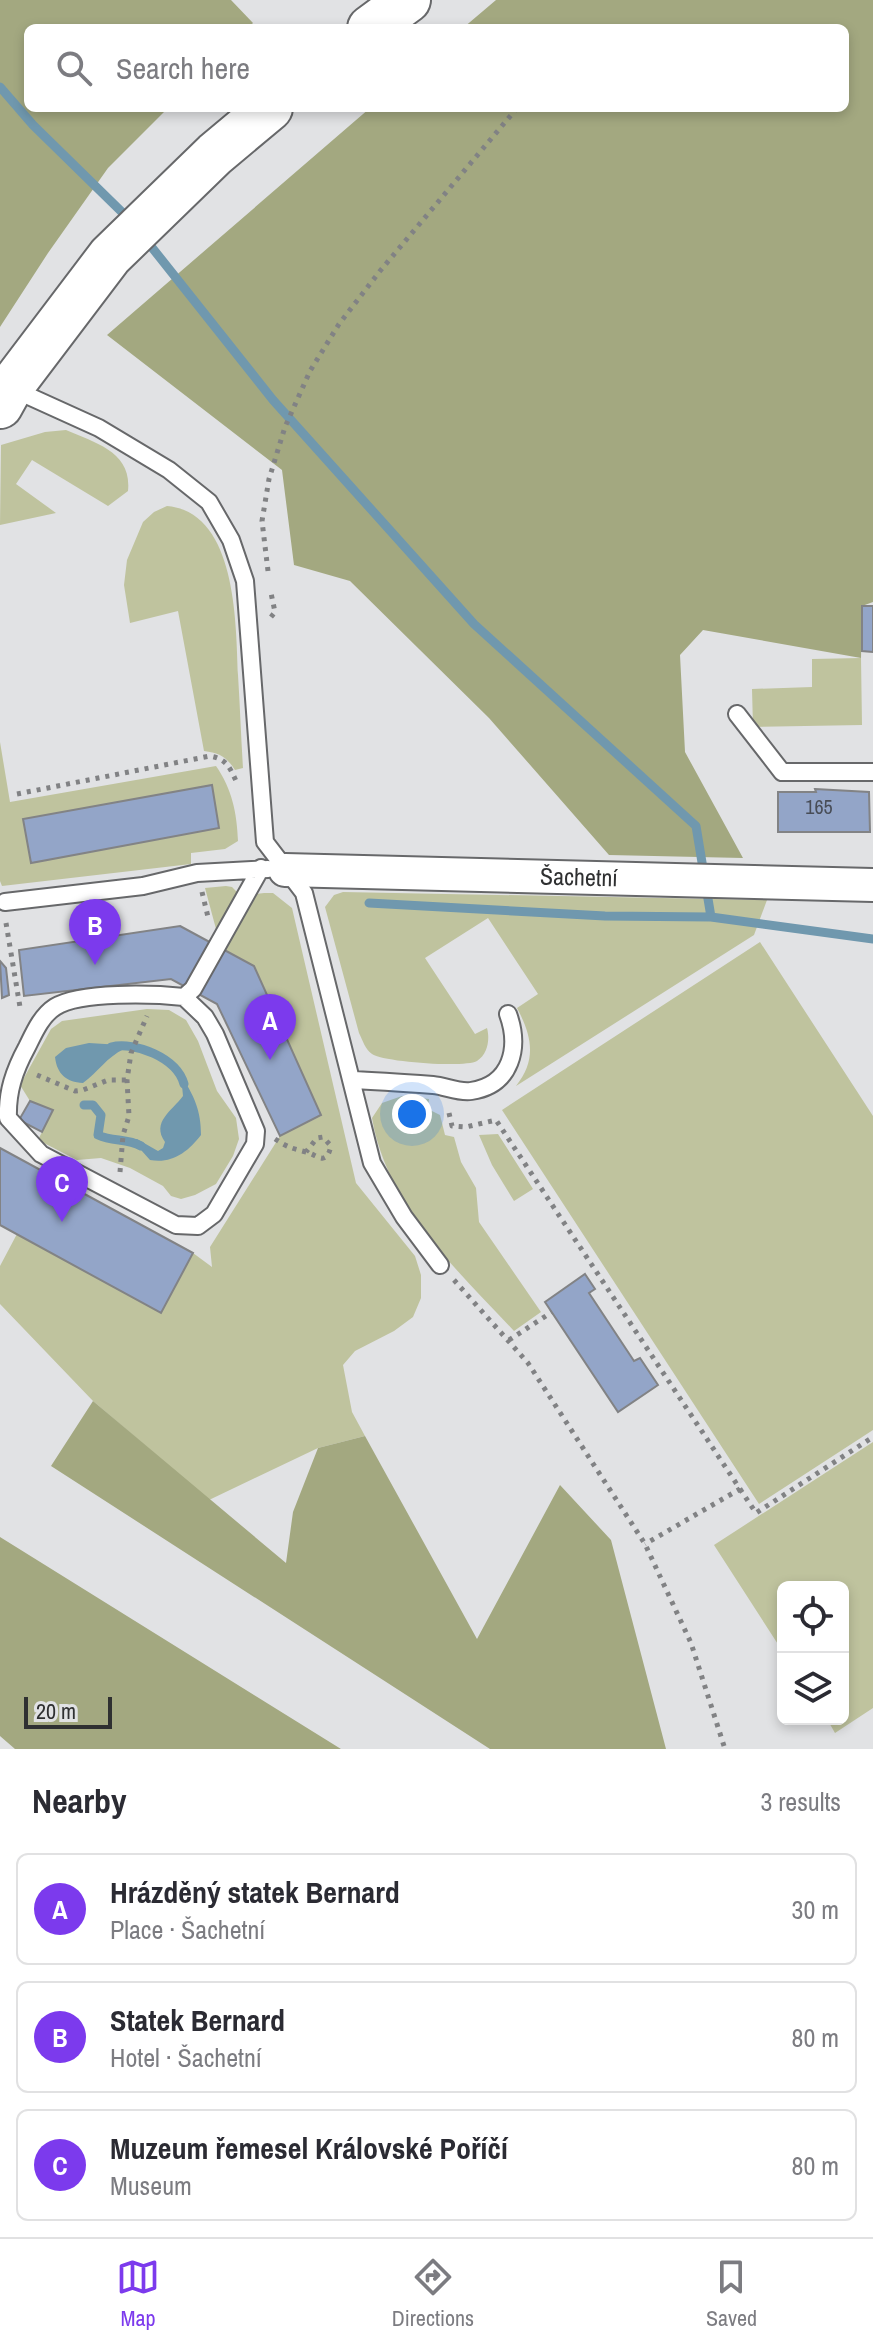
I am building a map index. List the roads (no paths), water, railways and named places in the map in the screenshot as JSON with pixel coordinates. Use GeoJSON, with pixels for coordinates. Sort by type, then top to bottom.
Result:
{"type":"FeatureCollection","features":[{"type":"Feature","properties":{"kind":"main road"},"geometry":{"type":"LineString","coordinates":[[375,24],[408,0]]}},
{"type":"Feature","properties":{"kind":"main road"},"geometry":{"type":"LineString","coordinates":[[5,397],[110,256],[215,154],[265,112]]}},
{"type":"Feature","properties":{"kind":"street","name":"Šachetní"},"geometry":{"type":"LineString","coordinates":[[273,869],[873,885]]}},
{"type":"Feature","properties":{"kind":"lane"},"geometry":{"type":"LineString","coordinates":[[5,397],[99,428],[169,470],[209,502],[222,520],[240,559],[245,581],[265,842],[273,869],[304,893],[372,1163],[404,1217],[440,1265]]}},
{"type":"Feature","properties":{"kind":"lane"},"geometry":{"type":"LineString","coordinates":[[737,714],[782,772],[873,772]]}},
{"type":"Feature","properties":{"kind":"lane"},"geometry":{"type":"LineString","coordinates":[[5,902],[143,886],[197,873],[273,869]]}},
{"type":"Feature","properties":{"kind":"lane"},"geometry":{"type":"LineString","coordinates":[[184,997],[205,1017],[215,1034],[256,1131],[255,1144],[214,1214],[198,1226],[176,1225],[41,1154],[8,1118],[7,1099],[18,1065],[42,1019],[55,1007],[73,1000],[155,994],[184,997],[193,989],[215,945],[273,869]]}},
{"type":"Feature","properties":{"kind":"lane"},"geometry":{"type":"LineString","coordinates":[[351,1080],[437,1085],[469,1091],[495,1081],[512,1061],[515,1033],[508,1014]]}},
{"type":"Feature","properties":{"kind":"water"},"geometry":{"type":"Polygon","coordinates":[[[89,1043],[121,1045],[124,1049],[83,1083],[67,1079],[60,1072],[55,1057],[66,1048],[89,1043]]]}},
{"type":"Feature","properties":{"kind":"water"},"geometry":{"type":"Polygon","coordinates":[[[181,1075],[196,1104],[201,1135],[179,1155],[165,1160],[150,1160],[133,1141],[128,1140],[137,1139],[158,1151],[163,1148],[165,1142],[160,1128],[183,1096],[181,1075]]]}},
{"type":"Feature","properties":{"kind":"waterway"},"geometry":{"type":"LineString","coordinates":[[0,87],[33,125],[129,219]]}},
{"type":"Feature","properties":{"kind":"waterway"},"geometry":{"type":"LineString","coordinates":[[146,240],[273,400],[474,624],[696,826],[711,917],[873,939]]}},
{"type":"Feature","properties":{"kind":"waterway"},"geometry":{"type":"LineString","coordinates":[[369,903],[605,916],[711,917]]}},
{"type":"Feature","properties":{"kind":"waterway"},"geometry":{"type":"LineString","coordinates":[[111,1047],[143,1049],[164,1059],[173,1066],[184,1084]]}},
{"type":"Feature","properties":{"kind":"waterway"},"geometry":{"type":"LineString","coordinates":[[84,1105],[93,1105],[101,1115],[98,1135],[141,1146]]}},
{"type":"Feature","properties":{"kind":"place","name":"Statek Bernard"},"geometry":{"type":"Point","coordinates":[95,965]}},
{"type":"Feature","properties":{"kind":"place","name":"Hrázděný statek Bernard"},"geometry":{"type":"Point","coordinates":[270,1060]}},
{"type":"Feature","properties":{"kind":"place","name":"Muzeum řemesel Královské Poříčí"},"geometry":{"type":"Point","coordinates":[62,1222]}}]}
